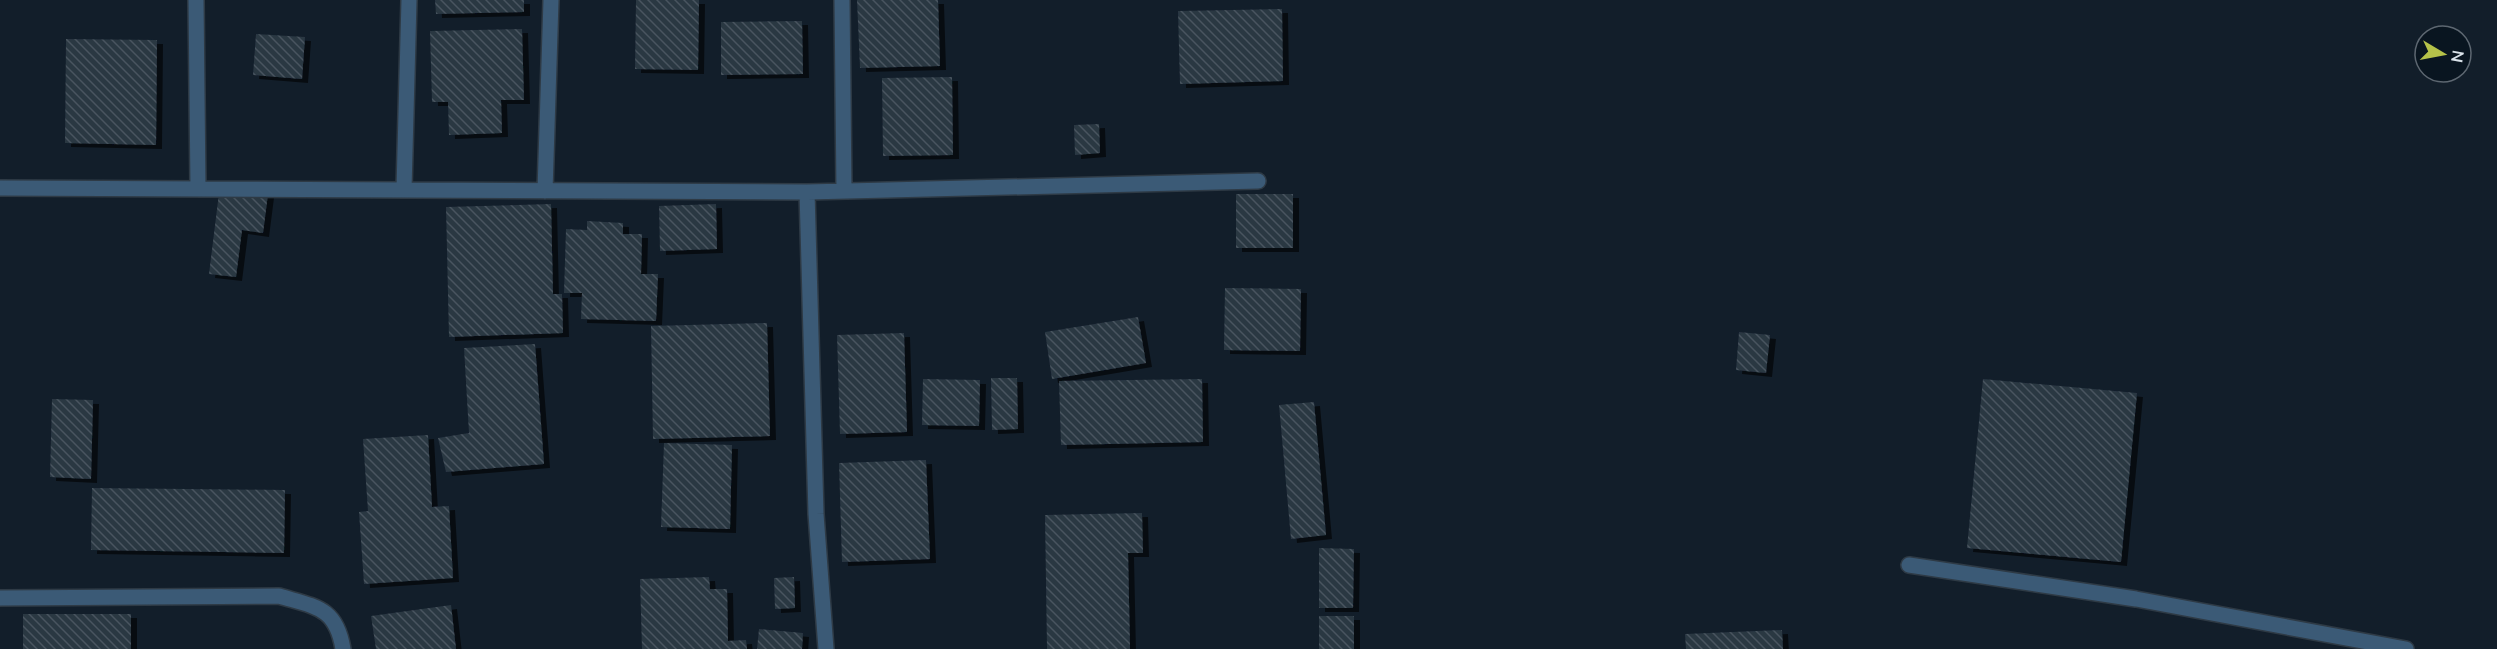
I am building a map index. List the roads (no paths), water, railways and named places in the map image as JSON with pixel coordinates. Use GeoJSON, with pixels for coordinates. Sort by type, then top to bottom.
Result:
{"type":"FeatureCollection","features":[{"type":"Feature","properties":{"kind":"street"},"geometry":{"type":"LineString","coordinates":[[196,0],[198,188]]}},
{"type":"Feature","properties":{"kind":"street"},"geometry":{"type":"LineString","coordinates":[[404,189],[409,0]]}},
{"type":"Feature","properties":{"kind":"street"},"geometry":{"type":"LineString","coordinates":[[545,191],[551,0]]}},
{"type":"Feature","properties":{"kind":"street"},"geometry":{"type":"LineString","coordinates":[[842,0],[844,191]]}},
{"type":"Feature","properties":{"kind":"street"},"geometry":{"type":"LineString","coordinates":[[0,188],[807,192],[1258,181]]}},
{"type":"Feature","properties":{"kind":"street"},"geometry":{"type":"LineString","coordinates":[[807,192],[816,514],[826,649]]}},
{"type":"Feature","properties":{"kind":"street"},"geometry":{"type":"LineString","coordinates":[[1909,566],[2136,599],[2406,649]]}},
{"type":"Feature","properties":{"kind":"street"},"geometry":{"type":"LineString","coordinates":[[0,598],[279,596],[311,606],[332,617],[340,630],[343,649]]}}]}
